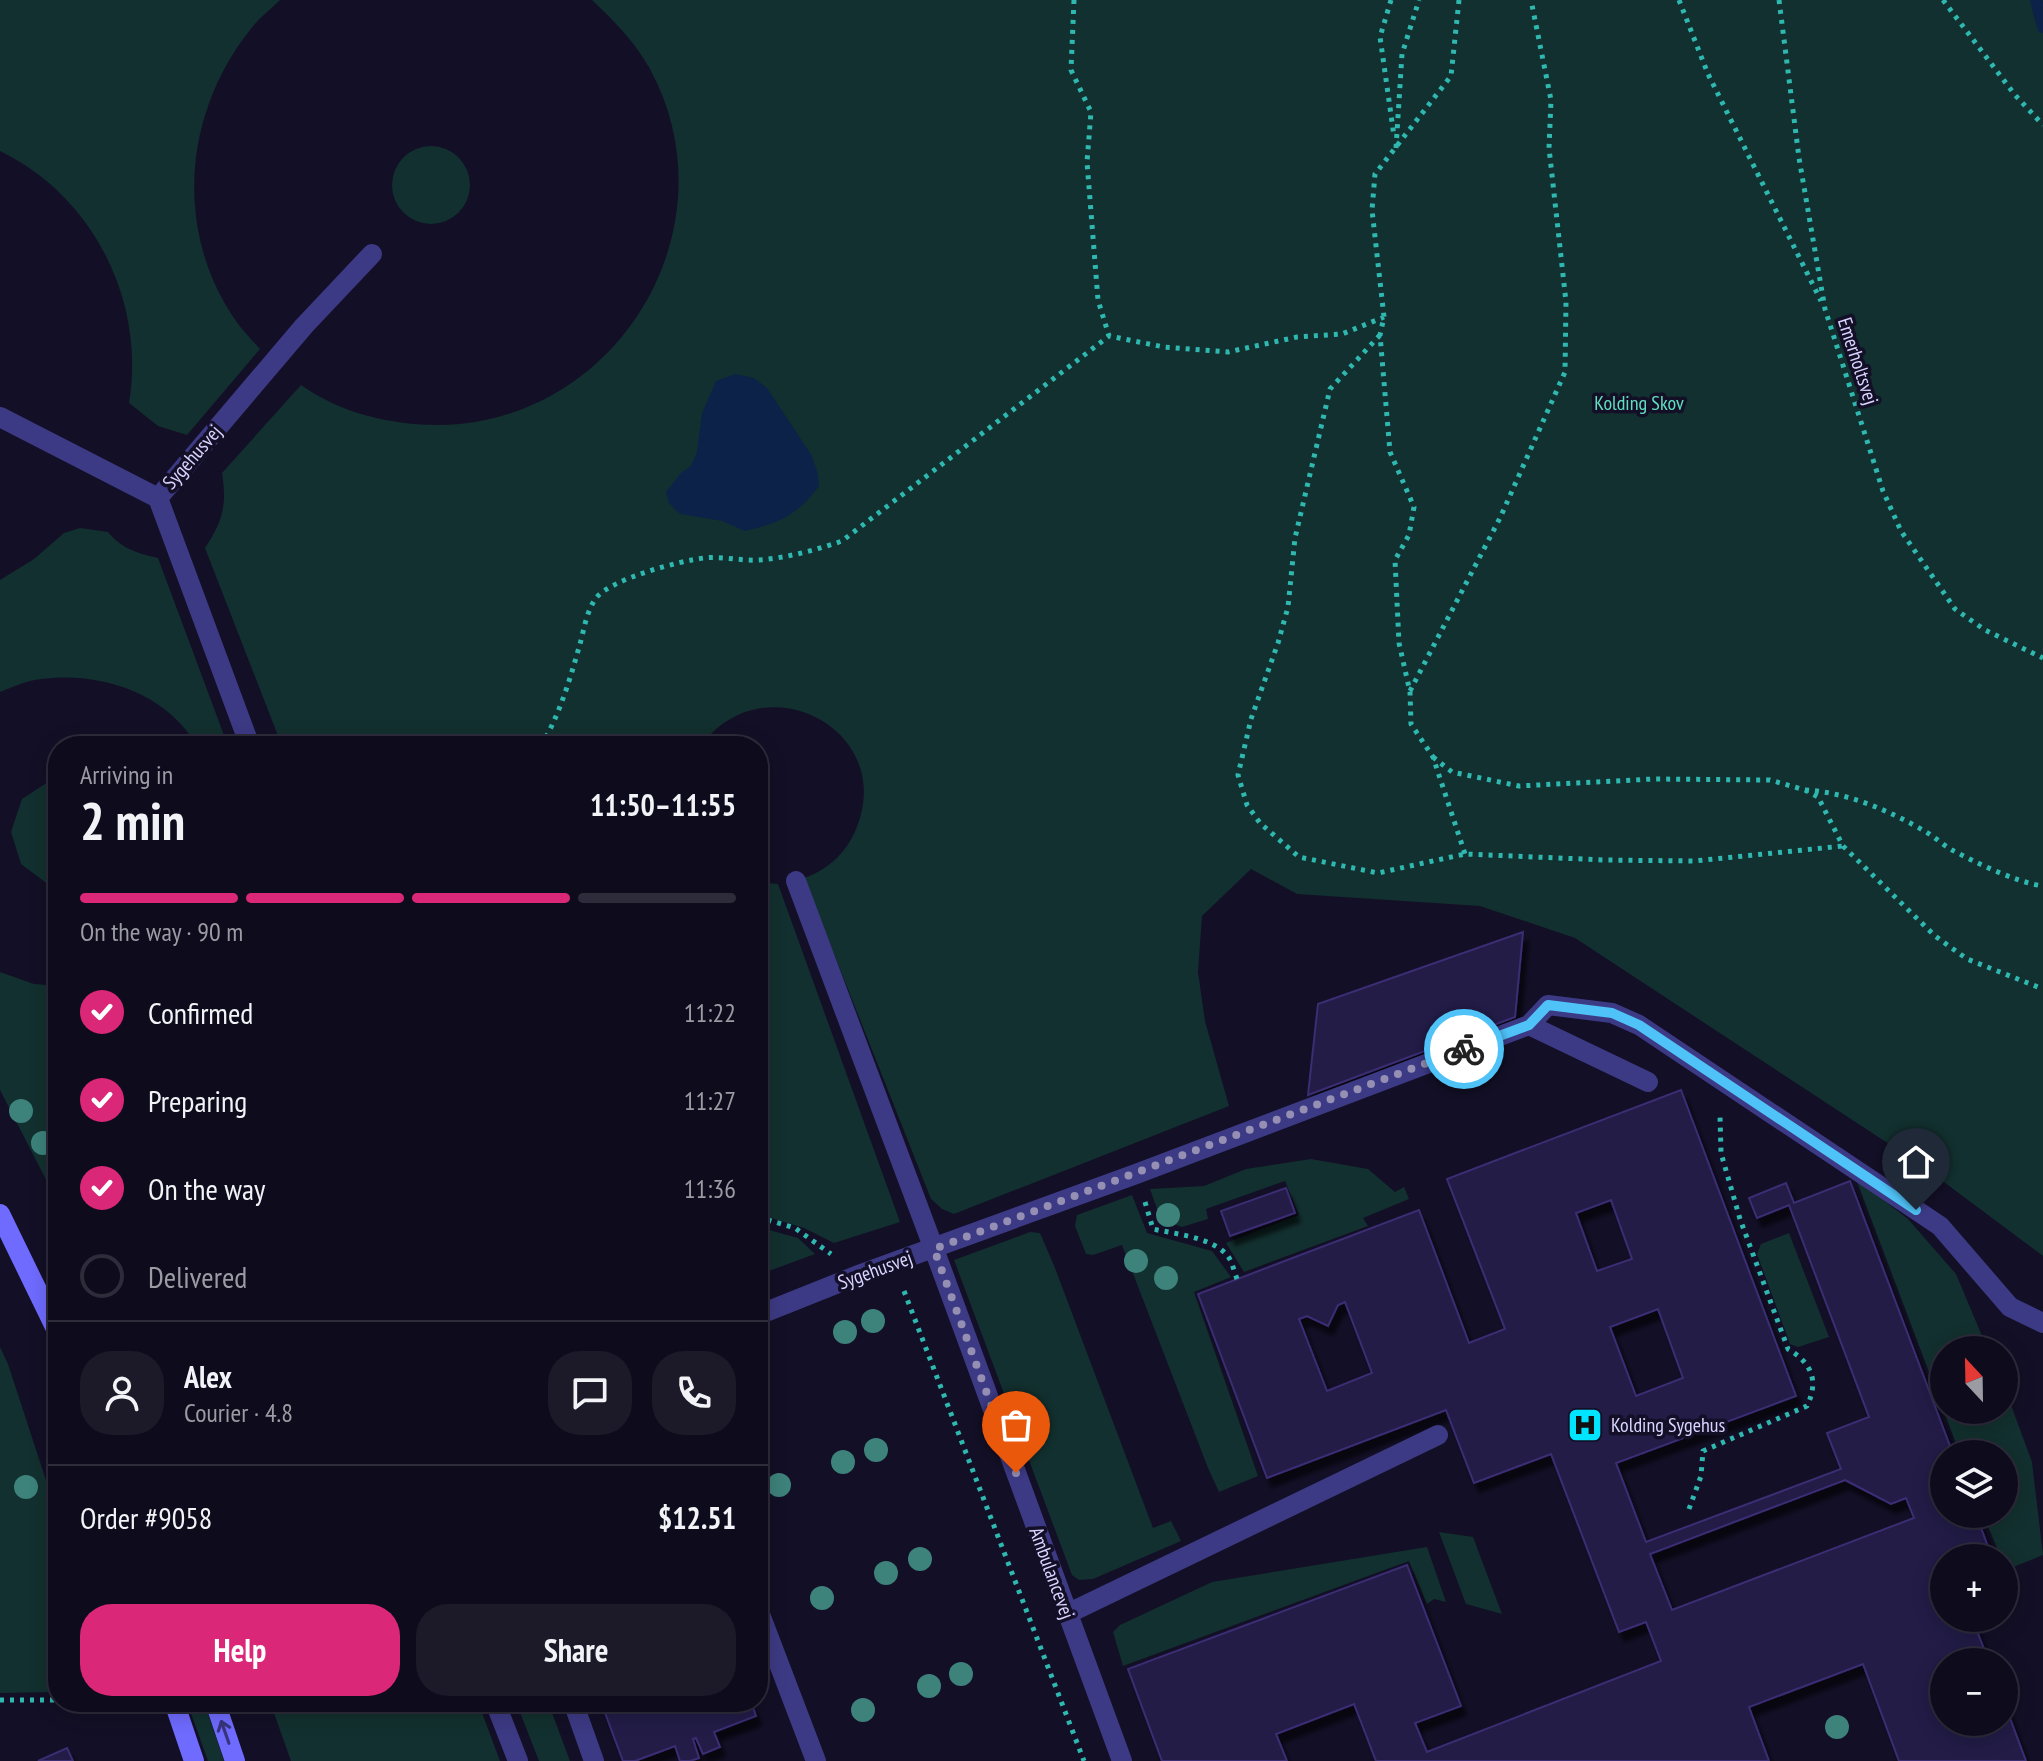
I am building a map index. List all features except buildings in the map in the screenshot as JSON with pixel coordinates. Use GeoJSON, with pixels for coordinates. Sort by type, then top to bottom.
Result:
{"type":"FeatureCollection","features":[{"type":"Feature","properties":{"kind":"street"},"geometry":{"type":"LineString","coordinates":[[0,1214],[48,1312]]}},
{"type":"Feature","properties":{"kind":"street"},"geometry":{"type":"LineString","coordinates":[[177,1712],[194,1761]]}},
{"type":"Feature","properties":{"kind":"street"},"geometry":{"type":"LineString","coordinates":[[218,1712],[235,1761]]}},
{"type":"Feature","properties":{"kind":"lane","name":"Sygehusvej"},"geometry":{"type":"LineString","coordinates":[[246,736],[158,498],[304,326],[372,254]]}},
{"type":"Feature","properties":{"kind":"lane"},"geometry":{"type":"LineString","coordinates":[[0,417],[158,498]]}},
{"type":"Feature","properties":{"kind":"lane","name":"Ambulancevej"},"geometry":{"type":"LineString","coordinates":[[796,881],[1122,1761]]}},
{"type":"Feature","properties":{"kind":"lane","name":"Sygehusvej"},"geometry":{"type":"LineString","coordinates":[[768,1311],[1529,1025],[1548,1005],[1612,1013],[1639,1025],[1940,1226],[2010,1307],[2043,1323]]}},
{"type":"Feature","properties":{"kind":"lane"},"geometry":{"type":"LineString","coordinates":[[1529,1025],[1648,1082]]}},
{"type":"Feature","properties":{"kind":"lane"},"geometry":{"type":"LineString","coordinates":[[1067,1614],[1438,1435]]}},
{"type":"Feature","properties":{"kind":"lane"},"geometry":{"type":"LineString","coordinates":[[768,1635],[816,1761]]}},
{"type":"Feature","properties":{"kind":"lane"},"geometry":{"type":"LineString","coordinates":[[499,1712],[518,1761]]}},
{"type":"Feature","properties":{"kind":"lane"},"geometry":{"type":"LineString","coordinates":[[577,1712],[594,1761]]}},
{"type":"Feature","properties":{"kind":"path"},"geometry":{"type":"LineString","coordinates":[[1074,0],[1071,70],[1091,112],[1088,177],[1098,300],[1109,336]]}},
{"type":"Feature","properties":{"kind":"path"},"geometry":{"type":"LineString","coordinates":[[1391,0],[1380,37],[1396,149]]}},
{"type":"Feature","properties":{"kind":"path"},"geometry":{"type":"LineString","coordinates":[[1396,149],[1402,54],[1419,0]]}},
{"type":"Feature","properties":{"kind":"path"},"geometry":{"type":"LineString","coordinates":[[1459,0],[1451,76],[1375,174],[1372,210],[1384,317],[1380,335],[1390,452],[1414,507],[1409,535],[1395,560],[1399,643],[1410,692],[1411,724],[1433,757],[1465,854]]}},
{"type":"Feature","properties":{"kind":"path"},"geometry":{"type":"LineString","coordinates":[[1410,692],[1500,518],[1565,372],[1566,302],[1549,148],[1551,100],[1531,0]]}},
{"type":"Feature","properties":{"kind":"path"},"geometry":{"type":"LineString","coordinates":[[1679,0],[1708,74],[1825,309]]}},
{"type":"Feature","properties":{"kind":"path","name":"Emerholtsvej"},"geometry":{"type":"LineString","coordinates":[[1779,0],[1799,158],[1825,309],[1883,491],[1901,531],[1955,609],[1985,630],[2043,658]]}},
{"type":"Feature","properties":{"kind":"path"},"geometry":{"type":"LineString","coordinates":[[1943,0],[2015,95],[2043,125]]}},
{"type":"Feature","properties":{"kind":"path"},"geometry":{"type":"LineString","coordinates":[[547,736],[566,691],[589,613],[597,597],[613,586],[655,568],[705,558],[759,560],[842,541],[1109,336],[1164,347],[1228,352],[1297,337],[1342,334],[1384,317]]}},
{"type":"Feature","properties":{"kind":"path"},"geometry":{"type":"LineString","coordinates":[[1380,335],[1330,389],[1295,538],[1288,607],[1251,719],[1238,775],[1247,805],[1260,823],[1299,857],[1378,873],[1465,854],[1694,861],[1843,846]]}},
{"type":"Feature","properties":{"kind":"path"},"geometry":{"type":"LineString","coordinates":[[1433,757],[1452,772],[1519,786],[1653,779],[1770,780],[1805,790],[1818,797],[1843,846],[1935,936],[1967,959],[2043,989]]}},
{"type":"Feature","properties":{"kind":"path"},"geometry":{"type":"LineString","coordinates":[[1805,790],[1833,791],[1855,799],[1926,831],[1951,849],[2027,883],[2043,886]]}},
{"type":"Feature","properties":{"kind":"path"},"geometry":{"type":"LineString","coordinates":[[1689,1509],[1701,1476],[1703,1451],[1807,1406],[1813,1394],[1814,1376],[1804,1358],[1788,1349],[1740,1219],[1721,1153],[1720,1079]]}},
{"type":"Feature","properties":{"kind":"path"},"geometry":{"type":"LineString","coordinates":[[768,1220],[795,1228],[816,1241],[856,1276]]}},
{"type":"Feature","properties":{"kind":"path"},"geometry":{"type":"LineString","coordinates":[[1153,1229],[1200,1240],[1220,1249],[1229,1257],[1237,1279]]}},
{"type":"Feature","properties":{"kind":"path"},"geometry":{"type":"LineString","coordinates":[[893,1263],[1084,1761]]}},
{"type":"Feature","properties":{"kind":"path"},"geometry":{"type":"LineString","coordinates":[[0,1700],[48,1700]]}},
{"type":"Feature","properties":{"kind":"green space"},"geometry":{"type":"Polygon","coordinates":[[[0,0],[280,0],[253,26],[228,63],[211,98],[200,136],[195,174],[196,212],[203,250],[216,286],[236,321],[260,349],[187,435],[158,426],[129,403],[132,365],[129,327],[120,290],[106,256],[86,224],[62,195],[33,171],[0,151],[0,0]]]}},
{"type":"Feature","properties":{"kind":"green space","name":"Kolding Skov"},"geometry":{"type":"Polygon","coordinates":[[[592,0],[2043,0],[2043,1256],[1921,1165],[1575,938],[1480,906],[1297,894],[1251,869],[1202,916],[1198,972],[1205,1021],[1229,1106],[954,1214],[931,1199],[804,878],[830,864],[844,850],[858,824],[864,789],[857,759],[840,735],[816,717],[787,708],[756,709],[727,721],[711,736],[278,736],[205,548],[222,512],[222,473],[301,385],[332,403],[366,416],[402,423],[438,425],[502,416],[559,391],[606,354],[643,306],[668,251],[678,192],[673,130],[650,69],[624,32],[592,0]]]}},
{"type":"Feature","properties":{"kind":"green space"},"geometry":{"type":"Polygon","coordinates":[[[431,146],[446,149],[459,157],[467,170],[470,185],[467,200],[459,213],[446,221],[431,224],[416,221],[403,213],[395,200],[392,185],[395,170],[403,157],[416,149],[431,146]]]}},
{"type":"Feature","properties":{"kind":"green space"},"geometry":{"type":"Polygon","coordinates":[[[80,528],[108,532],[130,550],[158,558],[224,736],[190,736],[168,712],[150,699],[108,683],[63,677],[26,682],[0,692],[0,580],[34,559],[64,533],[80,528]]]}},
{"type":"Feature","properties":{"kind":"green space"},"geometry":{"type":"Polygon","coordinates":[[[48,782],[48,884],[21,864],[11,832],[22,799],[48,782]]]}},
{"type":"Feature","properties":{"kind":"green space"},"geometry":{"type":"Polygon","coordinates":[[[768,883],[778,884],[900,1222],[834,1243],[804,1228],[768,1217],[768,883]]]}},
{"type":"Feature","properties":{"kind":"green space"},"geometry":{"type":"Polygon","coordinates":[[[0,972],[34,984],[48,985],[48,1184],[0,1090],[0,972]]]}},
{"type":"Feature","properties":{"kind":"green space"},"geometry":{"type":"Polygon","coordinates":[[[1311,1159],[1368,1169],[1395,1192],[1404,1187],[1409,1199],[1363,1218],[1368,1226],[1244,1272],[1226,1243],[1299,1215],[1285,1181],[1206,1209],[1208,1219],[1182,1227],[1161,1220],[1150,1189],[1204,1186],[1246,1169],[1311,1159]]]}},
{"type":"Feature","properties":{"kind":"green space"},"geometry":{"type":"Polygon","coordinates":[[[1856,1179],[1908,1219],[1956,1274],[1982,1336],[1930,1336],[1930,1375],[1856,1179]]]}},
{"type":"Feature","properties":{"kind":"green space"},"geometry":{"type":"Polygon","coordinates":[[[1132,1195],[1147,1233],[1212,1251],[1231,1277],[1194,1292],[1258,1476],[1219,1492],[1122,1245],[1093,1255],[1086,1254],[1075,1226],[1077,1215],[1132,1195]]]}},
{"type":"Feature","properties":{"kind":"green space"},"geometry":{"type":"Polygon","coordinates":[[[768,1230],[798,1238],[815,1254],[768,1271],[768,1230]]]}},
{"type":"Feature","properties":{"kind":"green space"},"geometry":{"type":"Polygon","coordinates":[[[1030,1232],[1040,1233],[1055,1268],[1153,1528],[1171,1521],[1181,1541],[1093,1579],[1079,1580],[1072,1575],[954,1260],[1030,1232]]]}},
{"type":"Feature","properties":{"kind":"green space"},"geometry":{"type":"Polygon","coordinates":[[[1789,1233],[1829,1337],[1798,1347],[1790,1344],[1757,1254],[1761,1244],[1789,1233]]]}},
{"type":"Feature","properties":{"kind":"green space"},"geometry":{"type":"Polygon","coordinates":[[[0,1347],[48,1486],[48,1692],[0,1693],[0,1347]]]}},
{"type":"Feature","properties":{"kind":"green space"},"geometry":{"type":"Polygon","coordinates":[[[1949,1424],[2018,1424],[2032,1462],[2043,1555],[2018,1565],[2018,1544],[1995,1544],[1989,1528],[2018,1528],[2018,1440],[1955,1440],[1949,1424]]]}},
{"type":"Feature","properties":{"kind":"green space"},"geometry":{"type":"Polygon","coordinates":[[[1439,1532],[1473,1537],[1502,1614],[1466,1604],[1439,1532]]]}},
{"type":"Feature","properties":{"kind":"green space"},"geometry":{"type":"Polygon","coordinates":[[[1427,1547],[1446,1602],[1434,1599],[1427,1604],[1409,1561],[1123,1666],[1113,1632],[1120,1625],[1212,1582],[1427,1547]]]}},
{"type":"Feature","properties":{"kind":"green space"},"geometry":{"type":"Polygon","coordinates":[[[191,1712],[207,1712],[224,1761],[208,1761],[191,1712]]]}},
{"type":"Feature","properties":{"kind":"green space"},"geometry":{"type":"Polygon","coordinates":[[[274,1712],[482,1712],[500,1761],[291,1761],[274,1712]]]}},
{"type":"Feature","properties":{"kind":"green space"},"geometry":{"type":"Polygon","coordinates":[[[520,1712],[552,1712],[570,1761],[539,1761],[520,1712]]]}},
{"type":"Feature","properties":{"kind":"water"},"geometry":{"type":"Polygon","coordinates":[[[735,374],[754,378],[767,388],[812,456],[819,486],[787,516],[745,531],[722,521],[680,514],[669,503],[666,492],[691,466],[697,452],[702,413],[716,381],[735,374]]]}},
{"type":"Feature","properties":{"kind":"waterway"},"geometry":{"type":"LineString","coordinates":[[2036,0],[2043,27]]}},
{"type":"Feature","properties":{"kind":"way so far"},"geometry":{"type":"LineString","coordinates":[[1016,1473],[934,1249],[1464,1049]]}},
{"type":"Feature","properties":{"kind":"place","name":"Kolding Sygehus"},"geometry":{"type":"Point","coordinates":[1585,1425]}},
{"type":"Feature","properties":{"kind":"route"},"geometry":{"type":"LineString","coordinates":[[1464,1049],[1529,1025],[1548,1005],[1612,1013],[1639,1025],[1916,1210]]}}]}
